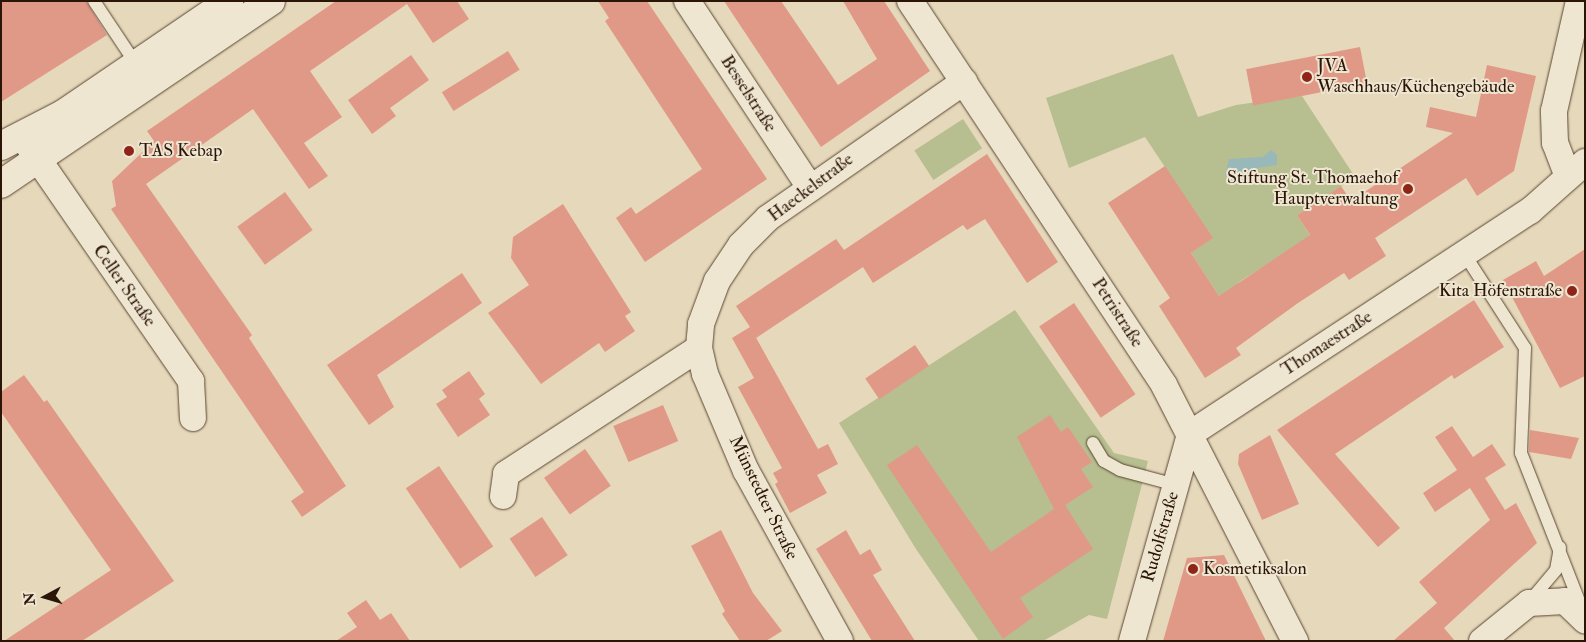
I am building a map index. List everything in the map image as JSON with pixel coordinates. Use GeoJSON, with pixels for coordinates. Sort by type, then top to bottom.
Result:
{"type":"FeatureCollection","features":[{"type":"Feature","properties":{"kind":"main road","name":"Celler Straße"},"geometry":{"type":"LineString","coordinates":[[15,172],[130,78],[229,1]]}},
{"type":"Feature","properties":{"kind":"main road","name":"Celler Straße"},"geometry":{"type":"LineString","coordinates":[[12,141],[271,1]]}},
{"type":"Feature","properties":{"kind":"street","name":"Besselstraße"},"geometry":{"type":"LineString","coordinates":[[687,1],[809,186]]}},
{"type":"Feature","properties":{"kind":"street","name":"Petristraße"},"geometry":{"type":"LineString","coordinates":[[910,1],[1140,348],[1190,434],[1296,641]]}},
{"type":"Feature","properties":{"kind":"street"},"geometry":{"type":"LineString","coordinates":[[1578,1],[1554,111],[1555,142],[1579,175]]}},
{"type":"Feature","properties":{"kind":"street","name":"Haeckelstraße"},"geometry":{"type":"LineString","coordinates":[[699,348],[709,300],[741,245],[809,186],[964,82]]}},
{"type":"Feature","properties":{"kind":"street","name":"Celler Straße"},"geometry":{"type":"LineString","coordinates":[[12,141],[15,172],[190,381],[193,418]]}},
{"type":"Feature","properties":{"kind":"street","name":"Thomaestraße"},"geometry":{"type":"LineString","coordinates":[[1190,434],[1465,256],[1579,175]]}},
{"type":"Feature","properties":{"kind":"street"},"geometry":{"type":"LineString","coordinates":[[502,496],[506,474],[699,348]]}},
{"type":"Feature","properties":{"kind":"street","name":"Münstedter Straße"},"geometry":{"type":"LineString","coordinates":[[699,348],[746,472],[840,641]]}},
{"type":"Feature","properties":{"kind":"street","name":"Rudolfstraße"},"geometry":{"type":"LineString","coordinates":[[1132,641],[1190,434]]}},
{"type":"Feature","properties":{"kind":"street"},"geometry":{"type":"LineString","coordinates":[[1482,641],[1528,603],[1565,602],[1585,618]]}},
{"type":"Feature","properties":{"kind":"lane"},"geometry":{"type":"LineString","coordinates":[[94,1],[130,78]]}},
{"type":"Feature","properties":{"kind":"lane"},"geometry":{"type":"LineString","coordinates":[[1465,256],[1525,348],[1521,453],[1560,544],[1585,618]]}},
{"type":"Feature","properties":{"kind":"lane"},"geometry":{"type":"LineString","coordinates":[[1093,443],[1104,461],[1120,470],[1176,485]]}},
{"type":"Feature","properties":{"kind":"lane"},"geometry":{"type":"LineString","coordinates":[[1528,603],[1556,570],[1560,544]]}},
{"type":"Feature","properties":{"kind":"green space"},"geometry":{"type":"Polygon","coordinates":[[[1173,54],[1198,117],[1236,105],[1302,96],[1355,177],[1297,215],[1323,256],[1286,252],[1239,282],[1232,316],[1191,253],[1212,238],[1145,137],[1069,168],[1046,98],[1173,54]]]}},
{"type":"Feature","properties":{"kind":"green space"},"geometry":{"type":"Polygon","coordinates":[[[963,119],[982,148],[933,180],[914,151],[963,119]]]}},
{"type":"Feature","properties":{"kind":"green space"},"geometry":{"type":"Polygon","coordinates":[[[1015,310],[1114,453],[1148,461],[1107,619],[1089,615],[1043,641],[979,641],[916,549],[839,423],[1015,310]]]}},
{"type":"Feature","properties":{"kind":"water"},"geometry":{"type":"Polygon","coordinates":[[[1271,150],[1277,155],[1277,165],[1258,168],[1247,182],[1232,181],[1225,175],[1229,159],[1263,157],[1271,150]]]}},
{"type":"Feature","properties":{"kind":"building"},"geometry":{"type":"Polygon","coordinates":[[[1,1],[86,1],[107,35],[1,102],[1,1]]]}},
{"type":"Feature","properties":{"kind":"building"},"geometry":{"type":"Polygon","coordinates":[[[336,1],[457,1],[469,19],[433,43],[407,4],[310,71],[342,117],[304,143],[328,176],[309,189],[253,109],[146,184],[252,335],[249,338],[346,486],[302,517],[291,501],[304,492],[111,209],[116,206],[112,181],[154,141],[147,131],[336,1]]]}},
{"type":"Feature","properties":{"kind":"building"},"geometry":{"type":"Polygon","coordinates":[[[598,1],[647,1],[767,179],[645,262],[616,218],[631,207],[636,214],[702,169],[605,21],[609,18],[598,1]]]}},
{"type":"Feature","properties":{"kind":"building"},"geometry":{"type":"Polygon","coordinates":[[[724,1],[781,1],[838,85],[877,59],[843,1],[884,1],[930,71],[821,147],[724,1]]]}},
{"type":"Feature","properties":{"kind":"building","name":"JVA Waschhaus/Küchengebäude"},"geometry":{"type":"Polygon","coordinates":[[[1360,47],[1367,83],[1253,105],[1246,69],[1360,47]]]}},
{"type":"Feature","properties":{"kind":"building"},"geometry":{"type":"Polygon","coordinates":[[[508,51],[520,70],[454,111],[442,92],[508,51]]]}},
{"type":"Feature","properties":{"kind":"building"},"geometry":{"type":"Polygon","coordinates":[[[411,55],[429,80],[390,108],[396,116],[372,134],[348,100],[411,55]]]}},
{"type":"Feature","properties":{"kind":"building"},"geometry":{"type":"Polygon","coordinates":[[[1487,65],[1536,76],[1514,171],[1477,196],[1466,178],[1375,238],[1386,256],[1349,280],[1344,273],[1298,303],[1236,348],[1241,355],[1205,378],[1159,306],[1170,298],[1108,203],[1165,166],[1213,238],[1191,253],[1219,296],[1310,235],[1297,215],[1341,186],[1351,201],[1453,133],[1426,127],[1430,107],[1476,117],[1487,65]]]}},
{"type":"Feature","properties":{"kind":"building"},"geometry":{"type":"Polygon","coordinates":[[[987,154],[1058,262],[1027,283],[985,219],[967,230],[963,225],[873,283],[863,267],[756,338],[818,449],[828,444],[838,464],[817,475],[827,493],[790,513],[775,484],[778,482],[773,473],[782,468],[738,387],[754,378],[732,338],[750,327],[736,306],[836,239],[844,250],[987,154]]]}},
{"type":"Feature","properties":{"kind":"building"},"geometry":{"type":"Polygon","coordinates":[[[285,192],[313,230],[265,265],[237,227],[285,192]]]}},
{"type":"Feature","properties":{"kind":"building"},"geometry":{"type":"Polygon","coordinates":[[[563,204],[631,312],[625,316],[635,331],[605,352],[599,343],[541,384],[488,313],[529,285],[511,258],[513,237],[563,204]]]}},
{"type":"Feature","properties":{"kind":"building"},"geometry":{"type":"Polygon","coordinates":[[[1585,249],[1585,376],[1560,388],[1503,280],[1536,261],[1544,276],[1585,249]]]}},
{"type":"Feature","properties":{"kind":"building"},"geometry":{"type":"Polygon","coordinates":[[[462,273],[482,303],[377,375],[394,407],[369,425],[327,365],[462,273]]]}},
{"type":"Feature","properties":{"kind":"building"},"geometry":{"type":"Polygon","coordinates":[[[1474,300],[1504,347],[1454,379],[1452,375],[1335,454],[1400,528],[1378,547],[1277,430],[1474,300]]]}},
{"type":"Feature","properties":{"kind":"building"},"geometry":{"type":"Polygon","coordinates":[[[1074,303],[1136,394],[1101,418],[1039,326],[1074,303]]]}},
{"type":"Feature","properties":{"kind":"building"},"geometry":{"type":"Polygon","coordinates":[[[915,345],[929,366],[879,399],[865,379],[915,345]]]}},
{"type":"Feature","properties":{"kind":"building"},"geometry":{"type":"Polygon","coordinates":[[[469,371],[485,394],[479,399],[490,415],[458,437],[436,404],[447,397],[442,390],[469,371]]]}},
{"type":"Feature","properties":{"kind":"building"},"geometry":{"type":"Polygon","coordinates":[[[24,375],[44,402],[47,400],[174,581],[82,641],[4,641],[111,570],[1,412],[1,392],[24,375]]]}},
{"type":"Feature","properties":{"kind":"building"},"geometry":{"type":"Polygon","coordinates":[[[663,405],[678,441],[629,462],[613,426],[663,405]]]}},
{"type":"Feature","properties":{"kind":"building"},"geometry":{"type":"Polygon","coordinates":[[[1050,415],[1061,432],[1068,427],[1092,462],[1081,469],[1093,487],[1065,505],[1093,549],[1020,598],[1033,617],[1003,639],[887,465],[917,445],[991,552],[1054,509],[1017,437],[1050,415]]]}},
{"type":"Feature","properties":{"kind":"building"},"geometry":{"type":"Polygon","coordinates":[[[1452,426],[1473,457],[1492,444],[1506,465],[1485,478],[1505,510],[1516,503],[1537,543],[1444,628],[1455,641],[1393,641],[1437,603],[1419,582],[1490,520],[1470,488],[1435,512],[1423,493],[1457,470],[1435,437],[1452,426]]]}},
{"type":"Feature","properties":{"kind":"building"},"geometry":{"type":"Polygon","coordinates":[[[1530,430],[1579,438],[1571,459],[1529,452],[1530,430]]]}},
{"type":"Feature","properties":{"kind":"building"},"geometry":{"type":"Polygon","coordinates":[[[1270,435],[1299,504],[1262,520],[1238,464],[1239,454],[1270,435]]]}},
{"type":"Feature","properties":{"kind":"building"},"geometry":{"type":"Polygon","coordinates":[[[585,449],[611,486],[570,515],[544,478],[585,449]]]}},
{"type":"Feature","properties":{"kind":"building"},"geometry":{"type":"Polygon","coordinates":[[[439,466],[493,546],[460,569],[406,488],[439,466]]]}},
{"type":"Feature","properties":{"kind":"building"},"geometry":{"type":"Polygon","coordinates":[[[542,517],[568,555],[535,577],[510,539],[542,517]]]}},
{"type":"Feature","properties":{"kind":"building"},"geometry":{"type":"Polygon","coordinates":[[[721,530],[753,593],[782,631],[766,641],[740,641],[722,614],[725,611],[691,546],[721,530]]]}},
{"type":"Feature","properties":{"kind":"building"},"geometry":{"type":"Polygon","coordinates":[[[846,530],[860,555],[870,549],[882,570],[873,575],[915,641],[872,641],[816,549],[846,530]]]}},
{"type":"Feature","properties":{"kind":"building"},"geometry":{"type":"Polygon","coordinates":[[[1224,555],[1266,641],[1163,641],[1187,558],[1224,555]]]}},
{"type":"Feature","properties":{"kind":"building"},"geometry":{"type":"Polygon","coordinates":[[[366,600],[380,620],[391,613],[410,641],[336,641],[357,627],[347,613],[366,600]]]}},
{"type":"Feature","properties":{"kind":"place","name":"JVA Waschhaus/Küchengebäude"},"geometry":{"type":"Point","coordinates":[1307,77]}},
{"type":"Feature","properties":{"kind":"place","name":"TAS Kebap"},"geometry":{"type":"Point","coordinates":[129,151]}},
{"type":"Feature","properties":{"kind":"place","name":"Stiftung St. Thomaehof Hauptverwaltung"},"geometry":{"type":"Point","coordinates":[1408,189]}},
{"type":"Feature","properties":{"kind":"place","name":"Kita Höfenstraße"},"geometry":{"type":"Point","coordinates":[1572,291]}},
{"type":"Feature","properties":{"kind":"place","name":"Kosmetiksalon"},"geometry":{"type":"Point","coordinates":[1193,569]}}]}
